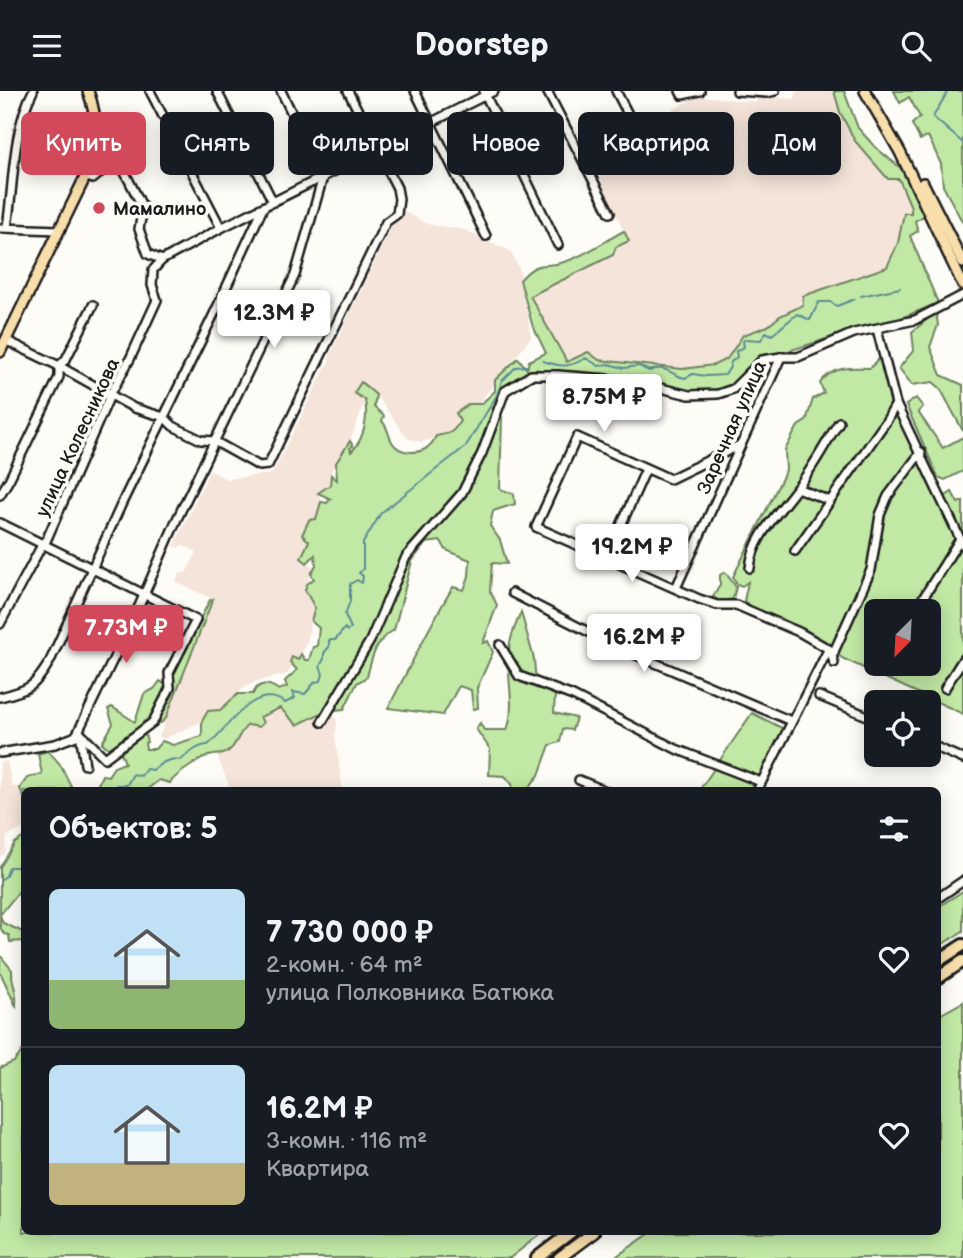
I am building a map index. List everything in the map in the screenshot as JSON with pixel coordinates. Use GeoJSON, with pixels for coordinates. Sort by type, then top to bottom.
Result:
{"type":"FeatureCollection","features":[{"type":"Feature","properties":{"kind":"highway"},"geometry":{"type":"LineString","coordinates":[[941,959],[963,945]]}},
{"type":"Feature","properties":{"kind":"highway"},"geometry":{"type":"LineString","coordinates":[[941,976],[963,961]]}},
{"type":"Feature","properties":{"kind":"highway"},"geometry":{"type":"LineString","coordinates":[[537,1258],[567,1235]]}},
{"type":"Feature","properties":{"kind":"highway"},"geometry":{"type":"LineString","coordinates":[[559,1258],[590,1235]]}},
{"type":"Feature","properties":{"kind":"main road"},"geometry":{"type":"LineString","coordinates":[[0,352],[87,177],[96,150],[97,132],[88,91]]}},
{"type":"Feature","properties":{"kind":"main road"},"geometry":{"type":"LineString","coordinates":[[866,91],[911,173],[963,285]]}},
{"type":"Feature","properties":{"kind":"main road"},"geometry":{"type":"LineString","coordinates":[[872,91],[907,152],[963,263]]}},
{"type":"Feature","properties":{"kind":"street"},"geometry":{"type":"LineString","coordinates":[[33,91],[20,128],[4,228],[60,230]]}},
{"type":"Feature","properties":{"kind":"street"},"geometry":{"type":"LineString","coordinates":[[150,91],[221,228]]}},
{"type":"Feature","properties":{"kind":"street"},"geometry":{"type":"LineString","coordinates":[[217,91],[273,202]]}},
{"type":"Feature","properties":{"kind":"street"},"geometry":{"type":"LineString","coordinates":[[85,765],[78,734],[214,441],[295,275],[323,177],[281,91]]}},
{"type":"Feature","properties":{"kind":"street"},"geometry":{"type":"LineString","coordinates":[[348,91],[358,112]]}},
{"type":"Feature","properties":{"kind":"street"},"geometry":{"type":"LineString","coordinates":[[415,91],[426,112]]}},
{"type":"Feature","properties":{"kind":"street"},"geometry":{"type":"LineString","coordinates":[[433,122],[484,93],[494,91]]}},
{"type":"Feature","properties":{"kind":"street"},"geometry":{"type":"LineString","coordinates":[[547,91],[610,213]]}},
{"type":"Feature","properties":{"kind":"street"},"geometry":{"type":"LineString","coordinates":[[616,91],[628,112]]}},
{"type":"Feature","properties":{"kind":"street"},"geometry":{"type":"LineString","coordinates":[[681,93],[700,91]]}},
{"type":"Feature","properties":{"kind":"street"},"geometry":{"type":"LineString","coordinates":[[737,91],[775,91]]}},
{"type":"Feature","properties":{"kind":"street"},"geometry":{"type":"LineString","coordinates":[[484,93],[558,245]]}},
{"type":"Feature","properties":{"kind":"street"},"geometry":{"type":"LineString","coordinates":[[433,127],[486,236]]}},
{"type":"Feature","properties":{"kind":"street","name":"улица Колесникова"},"geometry":{"type":"LineString","coordinates":[[0,624],[69,494],[85,450],[157,300],[152,285],[153,270],[139,229],[143,208],[116,155],[109,152],[99,174],[93,179],[87,177]]}},
{"type":"Feature","properties":{"kind":"street"},"geometry":{"type":"LineString","coordinates":[[153,270],[162,260],[327,175]]}},
{"type":"Feature","properties":{"kind":"street"},"geometry":{"type":"LineString","coordinates":[[5,341],[59,366],[134,408],[164,417],[173,426],[201,440],[214,441],[259,466],[268,465],[386,222],[397,214],[400,199],[390,175]]}},
{"type":"Feature","properties":{"kind":"street"},"geometry":{"type":"LineString","coordinates":[[0,697],[29,689],[42,675],[263,207]]}},
{"type":"Feature","properties":{"kind":"street"},"geometry":{"type":"LineString","coordinates":[[148,254],[162,260]]}},
{"type":"Feature","properties":{"kind":"street"},"geometry":{"type":"LineString","coordinates":[[322,722],[370,641],[406,557],[462,493],[482,453],[505,391],[530,376],[558,376],[632,381],[696,395],[718,394],[733,389],[757,362],[781,356],[797,357],[854,334],[915,320],[963,295]]}},
{"type":"Feature","properties":{"kind":"street"},"geometry":{"type":"LineString","coordinates":[[0,495],[59,377],[59,366],[66,359],[93,305]]}},
{"type":"Feature","properties":{"kind":"street"},"geometry":{"type":"LineString","coordinates":[[877,329],[896,404],[921,452],[961,542],[923,599]]}},
{"type":"Feature","properties":{"kind":"street","name":"Заречная улица"},"geometry":{"type":"LineString","coordinates":[[676,588],[781,356]]}},
{"type":"Feature","properties":{"kind":"street"},"geometry":{"type":"LineString","coordinates":[[795,551],[896,404]]}},
{"type":"Feature","properties":{"kind":"street"},"geometry":{"type":"LineString","coordinates":[[750,568],[751,554],[775,513],[797,488],[839,422]]}},
{"type":"Feature","properties":{"kind":"street"},"geometry":{"type":"LineString","coordinates":[[740,445],[670,479],[577,437],[536,527],[717,605],[736,605],[799,632],[831,651],[834,663]]}},
{"type":"Feature","properties":{"kind":"street"},"geometry":{"type":"LineString","coordinates":[[759,787],[871,570],[880,515],[888,496],[921,452]]}},
{"type":"Feature","properties":{"kind":"street"},"geometry":{"type":"LineString","coordinates":[[607,557],[646,469]]}},
{"type":"Feature","properties":{"kind":"street"},"geometry":{"type":"LineString","coordinates":[[797,488],[830,501]]}},
{"type":"Feature","properties":{"kind":"street"},"geometry":{"type":"LineString","coordinates":[[0,523],[196,620],[169,673],[170,688],[153,722],[105,758],[78,734]]}},
{"type":"Feature","properties":{"kind":"street"},"geometry":{"type":"LineString","coordinates":[[513,593],[618,647],[791,721]]}},
{"type":"Feature","properties":{"kind":"street"},"geometry":{"type":"LineString","coordinates":[[500,645],[519,676],[573,696],[677,750],[761,782]]}},
{"type":"Feature","properties":{"kind":"street"},"geometry":{"type":"LineString","coordinates":[[945,688],[963,659]]}},
{"type":"Feature","properties":{"kind":"street"},"geometry":{"type":"LineString","coordinates":[[819,695],[864,714]]}},
{"type":"Feature","properties":{"kind":"street"},"geometry":{"type":"LineString","coordinates":[[0,753],[55,744],[78,734]]}},
{"type":"Feature","properties":{"kind":"street"},"geometry":{"type":"LineString","coordinates":[[941,749],[963,759]]}},
{"type":"Feature","properties":{"kind":"street"},"geometry":{"type":"LineString","coordinates":[[579,780],[596,787]]}},
{"type":"Feature","properties":{"kind":"street"},"geometry":{"type":"LineString","coordinates":[[941,896],[963,881]]}},
{"type":"Feature","properties":{"kind":"shaded area"},"geometry":{"type":"Polygon","coordinates":[[[796,91],[834,91],[840,112],[748,112],[748,175],[841,175],[841,114],[855,141],[898,179],[911,207],[911,213],[904,213],[898,243],[887,267],[804,296],[803,305],[780,316],[768,326],[743,335],[727,359],[714,365],[682,369],[599,359],[567,363],[530,295],[628,241],[599,175],[734,175],[734,112],[668,112],[699,96],[756,102],[758,96],[795,99],[796,91]]]}},
{"type":"Feature","properties":{"kind":"shaded area"},"geometry":{"type":"Polygon","coordinates":[[[400,209],[427,224],[464,230],[510,251],[520,270],[531,337],[480,402],[450,434],[421,442],[407,438],[376,395],[360,383],[361,397],[365,400],[351,439],[332,469],[330,485],[318,493],[321,502],[307,548],[301,558],[314,567],[305,590],[315,608],[307,642],[298,660],[292,658],[293,663],[288,674],[257,681],[243,688],[220,710],[208,711],[202,721],[164,739],[159,737],[213,599],[176,582],[179,574],[186,573],[197,552],[182,545],[178,548],[174,546],[210,470],[226,479],[272,474],[329,361],[400,209]]]}},
{"type":"Feature","properties":{"kind":"shaded area"},"geometry":{"type":"Polygon","coordinates":[[[280,708],[297,725],[325,711],[334,714],[342,787],[229,787],[215,750],[248,725],[280,708]]]}},
{"type":"Feature","properties":{"kind":"shaded area"},"geometry":{"type":"Polygon","coordinates":[[[7,761],[12,786],[21,790],[21,829],[7,836],[5,853],[0,857],[0,763],[7,761]]]}},
{"type":"Feature","properties":{"kind":"green space"},"geometry":{"type":"Polygon","coordinates":[[[834,91],[844,91],[858,128],[875,147],[903,170],[919,199],[925,215],[915,221],[918,231],[910,236],[938,303],[891,322],[870,325],[776,355],[762,356],[733,385],[716,392],[696,393],[609,375],[538,373],[536,369],[510,383],[501,394],[494,410],[502,417],[500,489],[514,494],[515,504],[493,511],[490,526],[500,540],[507,564],[492,563],[490,591],[497,605],[483,643],[488,641],[493,652],[477,688],[478,708],[473,709],[471,690],[459,686],[443,715],[388,708],[453,587],[464,590],[469,576],[470,560],[446,550],[441,541],[426,543],[412,561],[394,630],[378,644],[367,677],[357,683],[344,709],[325,711],[297,725],[280,708],[260,717],[263,723],[259,727],[248,725],[228,752],[202,759],[170,783],[159,780],[150,787],[97,787],[102,775],[108,776],[114,767],[125,763],[118,745],[110,749],[102,743],[113,724],[108,709],[112,707],[135,722],[144,694],[154,689],[160,681],[168,686],[169,673],[210,600],[213,599],[166,718],[161,723],[149,719],[142,723],[146,749],[155,749],[162,741],[173,745],[202,736],[202,721],[208,711],[220,710],[238,694],[253,694],[261,685],[279,690],[287,687],[285,681],[297,670],[290,662],[292,657],[298,660],[301,654],[305,660],[309,660],[313,647],[317,646],[319,628],[311,621],[315,608],[305,590],[307,584],[314,579],[311,574],[316,565],[315,555],[307,563],[301,558],[309,541],[302,535],[309,520],[316,519],[321,502],[327,503],[331,499],[318,493],[330,485],[331,475],[337,480],[336,463],[350,441],[353,446],[350,448],[351,452],[362,434],[366,420],[365,400],[354,393],[361,382],[376,395],[374,407],[384,416],[382,421],[395,446],[410,452],[425,449],[436,436],[451,432],[455,428],[460,421],[456,413],[469,404],[481,404],[495,391],[495,380],[518,358],[527,369],[529,361],[546,353],[532,324],[520,280],[526,273],[537,266],[571,260],[624,231],[629,241],[616,247],[613,255],[530,296],[567,362],[588,352],[599,360],[682,369],[714,365],[727,359],[743,335],[768,326],[780,316],[803,305],[803,296],[887,267],[898,243],[904,213],[911,213],[911,207],[899,179],[888,179],[855,141],[840,112],[834,91]]]}},
{"type":"Feature","properties":{"kind":"green space"},"geometry":{"type":"Polygon","coordinates":[[[894,91],[963,91],[963,223],[943,186],[941,164],[928,136],[920,140],[912,124],[920,117],[909,97],[900,103],[894,91]]]}},
{"type":"Feature","properties":{"kind":"green space"},"geometry":{"type":"Polygon","coordinates":[[[936,312],[938,325],[930,347],[941,375],[963,385],[963,431],[940,388],[933,382],[912,385],[899,368],[914,350],[912,332],[936,312]]]}},
{"type":"Feature","properties":{"kind":"green space"},"geometry":{"type":"Polygon","coordinates":[[[879,359],[894,382],[898,401],[944,497],[952,492],[958,503],[963,501],[963,714],[941,704],[941,690],[911,690],[881,676],[942,675],[942,599],[864,599],[864,668],[844,659],[792,626],[754,610],[744,601],[748,582],[742,586],[737,584],[733,577],[786,470],[785,450],[798,426],[806,421],[813,399],[824,393],[820,383],[831,373],[849,368],[870,368],[879,359]]]}},
{"type":"Feature","properties":{"kind":"green space"},"geometry":{"type":"Polygon","coordinates":[[[916,398],[923,407],[918,412],[943,448],[963,437],[963,471],[945,480],[938,477],[906,405],[916,398]]]}},
{"type":"Feature","properties":{"kind":"green space"},"geometry":{"type":"Polygon","coordinates":[[[725,572],[736,587],[733,599],[720,601],[713,597],[720,585],[720,575],[725,572]]]}},
{"type":"Feature","properties":{"kind":"green space"},"geometry":{"type":"Polygon","coordinates":[[[521,612],[534,659],[536,683],[555,694],[554,713],[576,718],[572,730],[563,729],[560,742],[550,745],[539,775],[529,787],[512,787],[505,776],[489,775],[490,749],[476,729],[480,723],[484,730],[507,730],[511,709],[508,665],[512,635],[521,612]]]}},
{"type":"Feature","properties":{"kind":"green space"},"geometry":{"type":"Polygon","coordinates":[[[752,713],[784,729],[756,787],[702,787],[752,713]]]}},
{"type":"Feature","properties":{"kind":"green space"},"geometry":{"type":"Polygon","coordinates":[[[47,751],[53,756],[72,787],[21,787],[21,790],[20,788],[27,778],[42,774],[38,754],[47,751]]]}},
{"type":"Feature","properties":{"kind":"green space"},"geometry":{"type":"Polygon","coordinates":[[[21,839],[21,889],[0,915],[0,867],[15,843],[21,839]]]}},
{"type":"Feature","properties":{"kind":"green space"},"geometry":{"type":"Polygon","coordinates":[[[963,891],[963,931],[941,945],[941,905],[963,891]]]}},
{"type":"Feature","properties":{"kind":"green space"},"geometry":{"type":"Polygon","coordinates":[[[0,915],[3,923],[21,931],[21,941],[10,942],[9,935],[4,934],[0,927],[0,915]]]}},
{"type":"Feature","properties":{"kind":"green space"},"geometry":{"type":"Polygon","coordinates":[[[0,955],[12,970],[16,1006],[0,972],[0,955]]]}},
{"type":"Feature","properties":{"kind":"green space"},"geometry":{"type":"Polygon","coordinates":[[[963,1002],[963,1258],[614,1258],[648,1235],[941,1235],[941,1014],[963,1002]]]}},
{"type":"Feature","properties":{"kind":"green space"},"geometry":{"type":"Polygon","coordinates":[[[21,1053],[21,1235],[539,1235],[510,1258],[0,1258],[0,1068],[14,1062],[21,1053]]]}},
{"type":"Feature","properties":{"kind":"waterway"},"geometry":{"type":"LineString","coordinates":[[948,91],[933,117],[963,143]]}},
{"type":"Feature","properties":{"kind":"waterway"},"geometry":{"type":"LineString","coordinates":[[861,296],[900,288]]}},
{"type":"Feature","properties":{"kind":"waterway"},"geometry":{"type":"LineString","coordinates":[[543,361],[565,365],[575,364],[586,358],[599,366],[639,366],[649,371],[665,369],[685,378],[693,374],[725,375],[731,362],[737,357],[736,351],[744,347],[743,341],[746,339],[761,340],[766,332],[772,335],[797,314],[810,320],[819,302],[830,302],[837,306],[855,299]]}},
{"type":"Feature","properties":{"kind":"waterway"},"geometry":{"type":"LineString","coordinates":[[115,787],[127,785],[133,774],[141,776],[146,769],[153,770],[169,760],[181,760],[197,748],[208,745],[233,718],[253,702],[274,698],[285,703],[295,698],[293,692],[305,694],[315,682],[321,681],[323,674],[320,666],[329,647],[329,640],[335,640],[345,628],[347,631],[351,628],[345,615],[350,601],[350,584],[357,580],[362,583],[363,576],[359,573],[363,569],[363,543],[381,513],[466,446],[497,395],[502,381],[516,367],[527,366]]}},
{"type":"Feature","properties":{"kind":"waterway"},"geometry":{"type":"LineString","coordinates":[[0,880],[6,876],[9,867],[21,867]]}},
{"type":"Feature","properties":{"kind":"place","name":"Мамалино"},"geometry":{"type":"Point","coordinates":[99,208]}}]}
